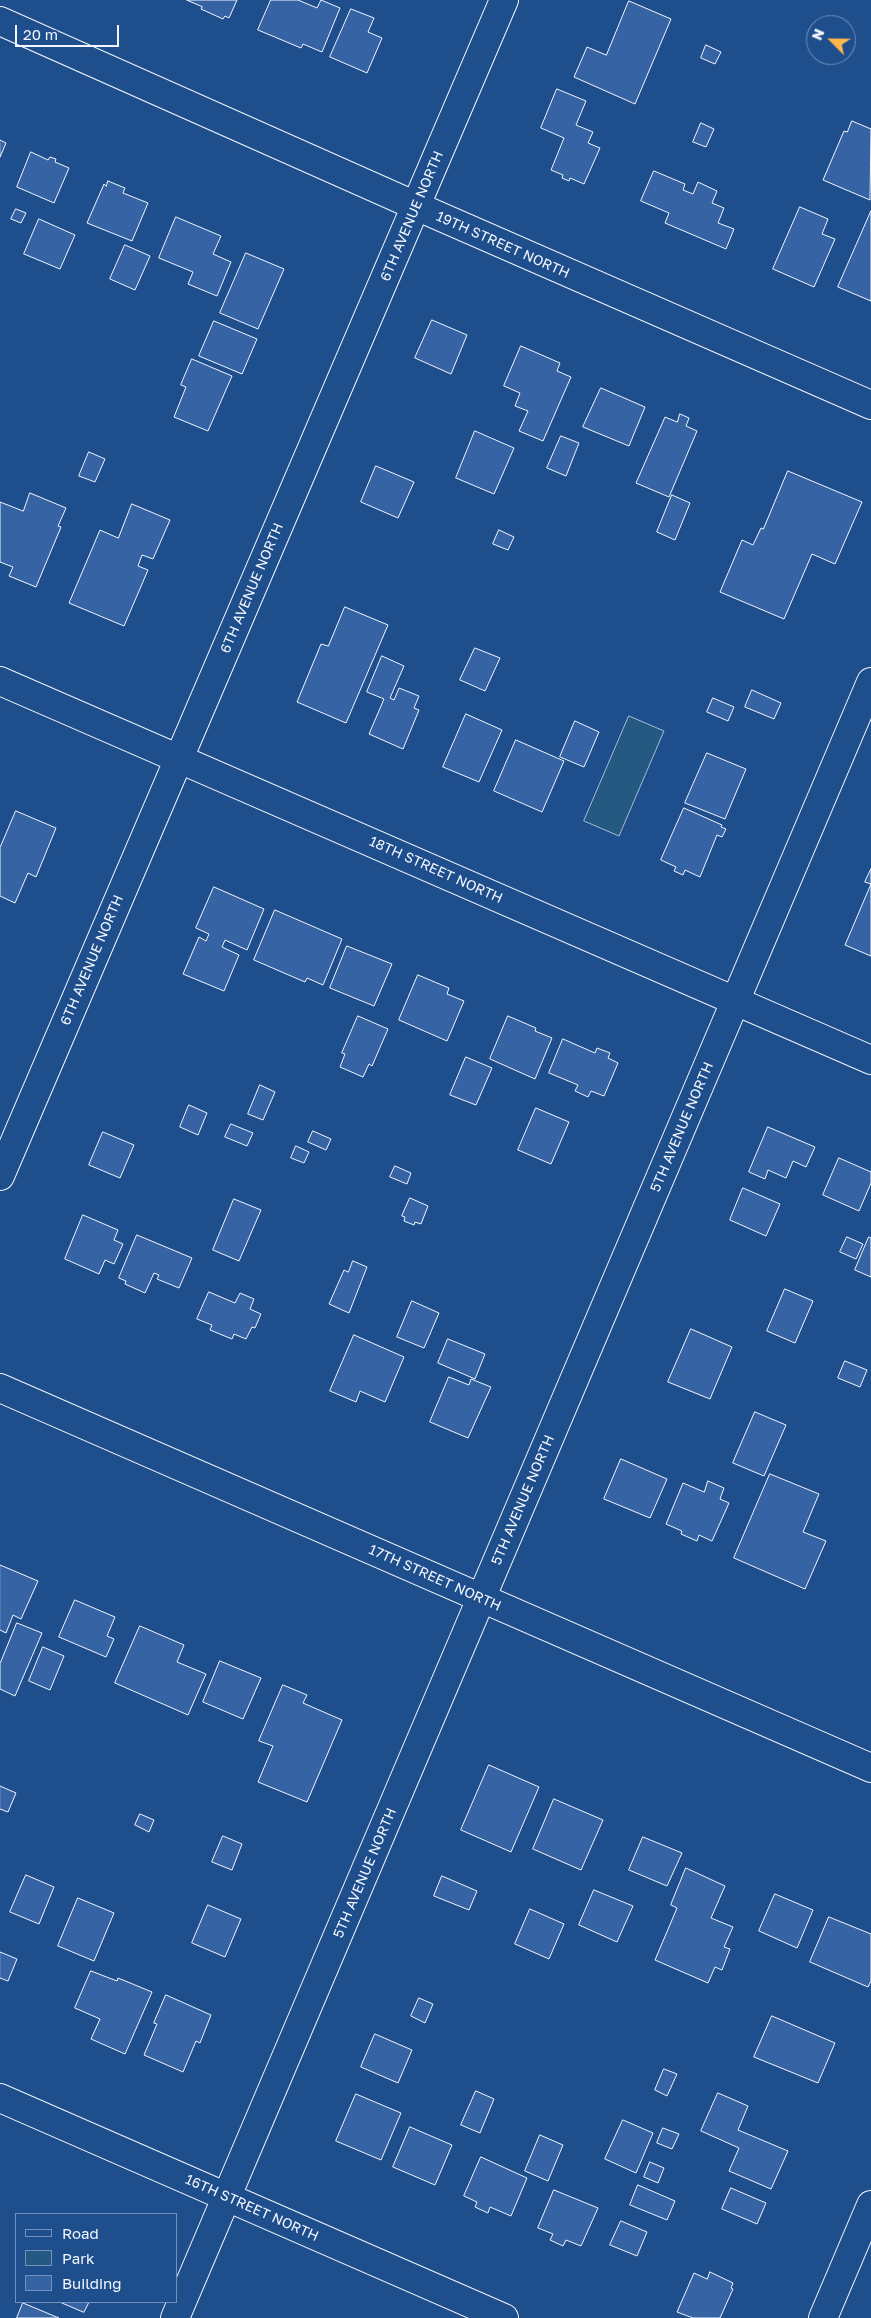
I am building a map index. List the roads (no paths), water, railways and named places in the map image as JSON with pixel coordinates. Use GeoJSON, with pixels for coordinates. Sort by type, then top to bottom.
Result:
{"type":"FeatureCollection","features":[{"type":"Feature","properties":{"kind":"street","name":"6TH AVENUE NORTH"},"geometry":{"type":"LineString","coordinates":[[0,1176],[504,0]]}},
{"type":"Feature","properties":{"kind":"street","name":"19TH STREET NORTH"},"geometry":{"type":"LineString","coordinates":[[0,21],[416,206],[871,404]]}},
{"type":"Feature","properties":{"kind":"street","name":"18TH STREET NORTH"},"geometry":{"type":"LineString","coordinates":[[0,681],[871,1060]]}},
{"type":"Feature","properties":{"kind":"street","name":"5TH AVENUE NORTH"},"geometry":{"type":"LineString","coordinates":[[176,2318],[871,682]]}},
{"type":"Feature","properties":{"kind":"street","name":"17TH STREET NORTH"},"geometry":{"type":"LineString","coordinates":[[0,1388],[871,1768]]}},
{"type":"Feature","properties":{"kind":"street","name":"16TH STREET NORTH"},"geometry":{"type":"LineString","coordinates":[[0,2098],[504,2318]]}},
{"type":"Feature","properties":{"kind":"street"},"geometry":{"type":"LineString","coordinates":[[823,2318],[871,2205]]}}]}
